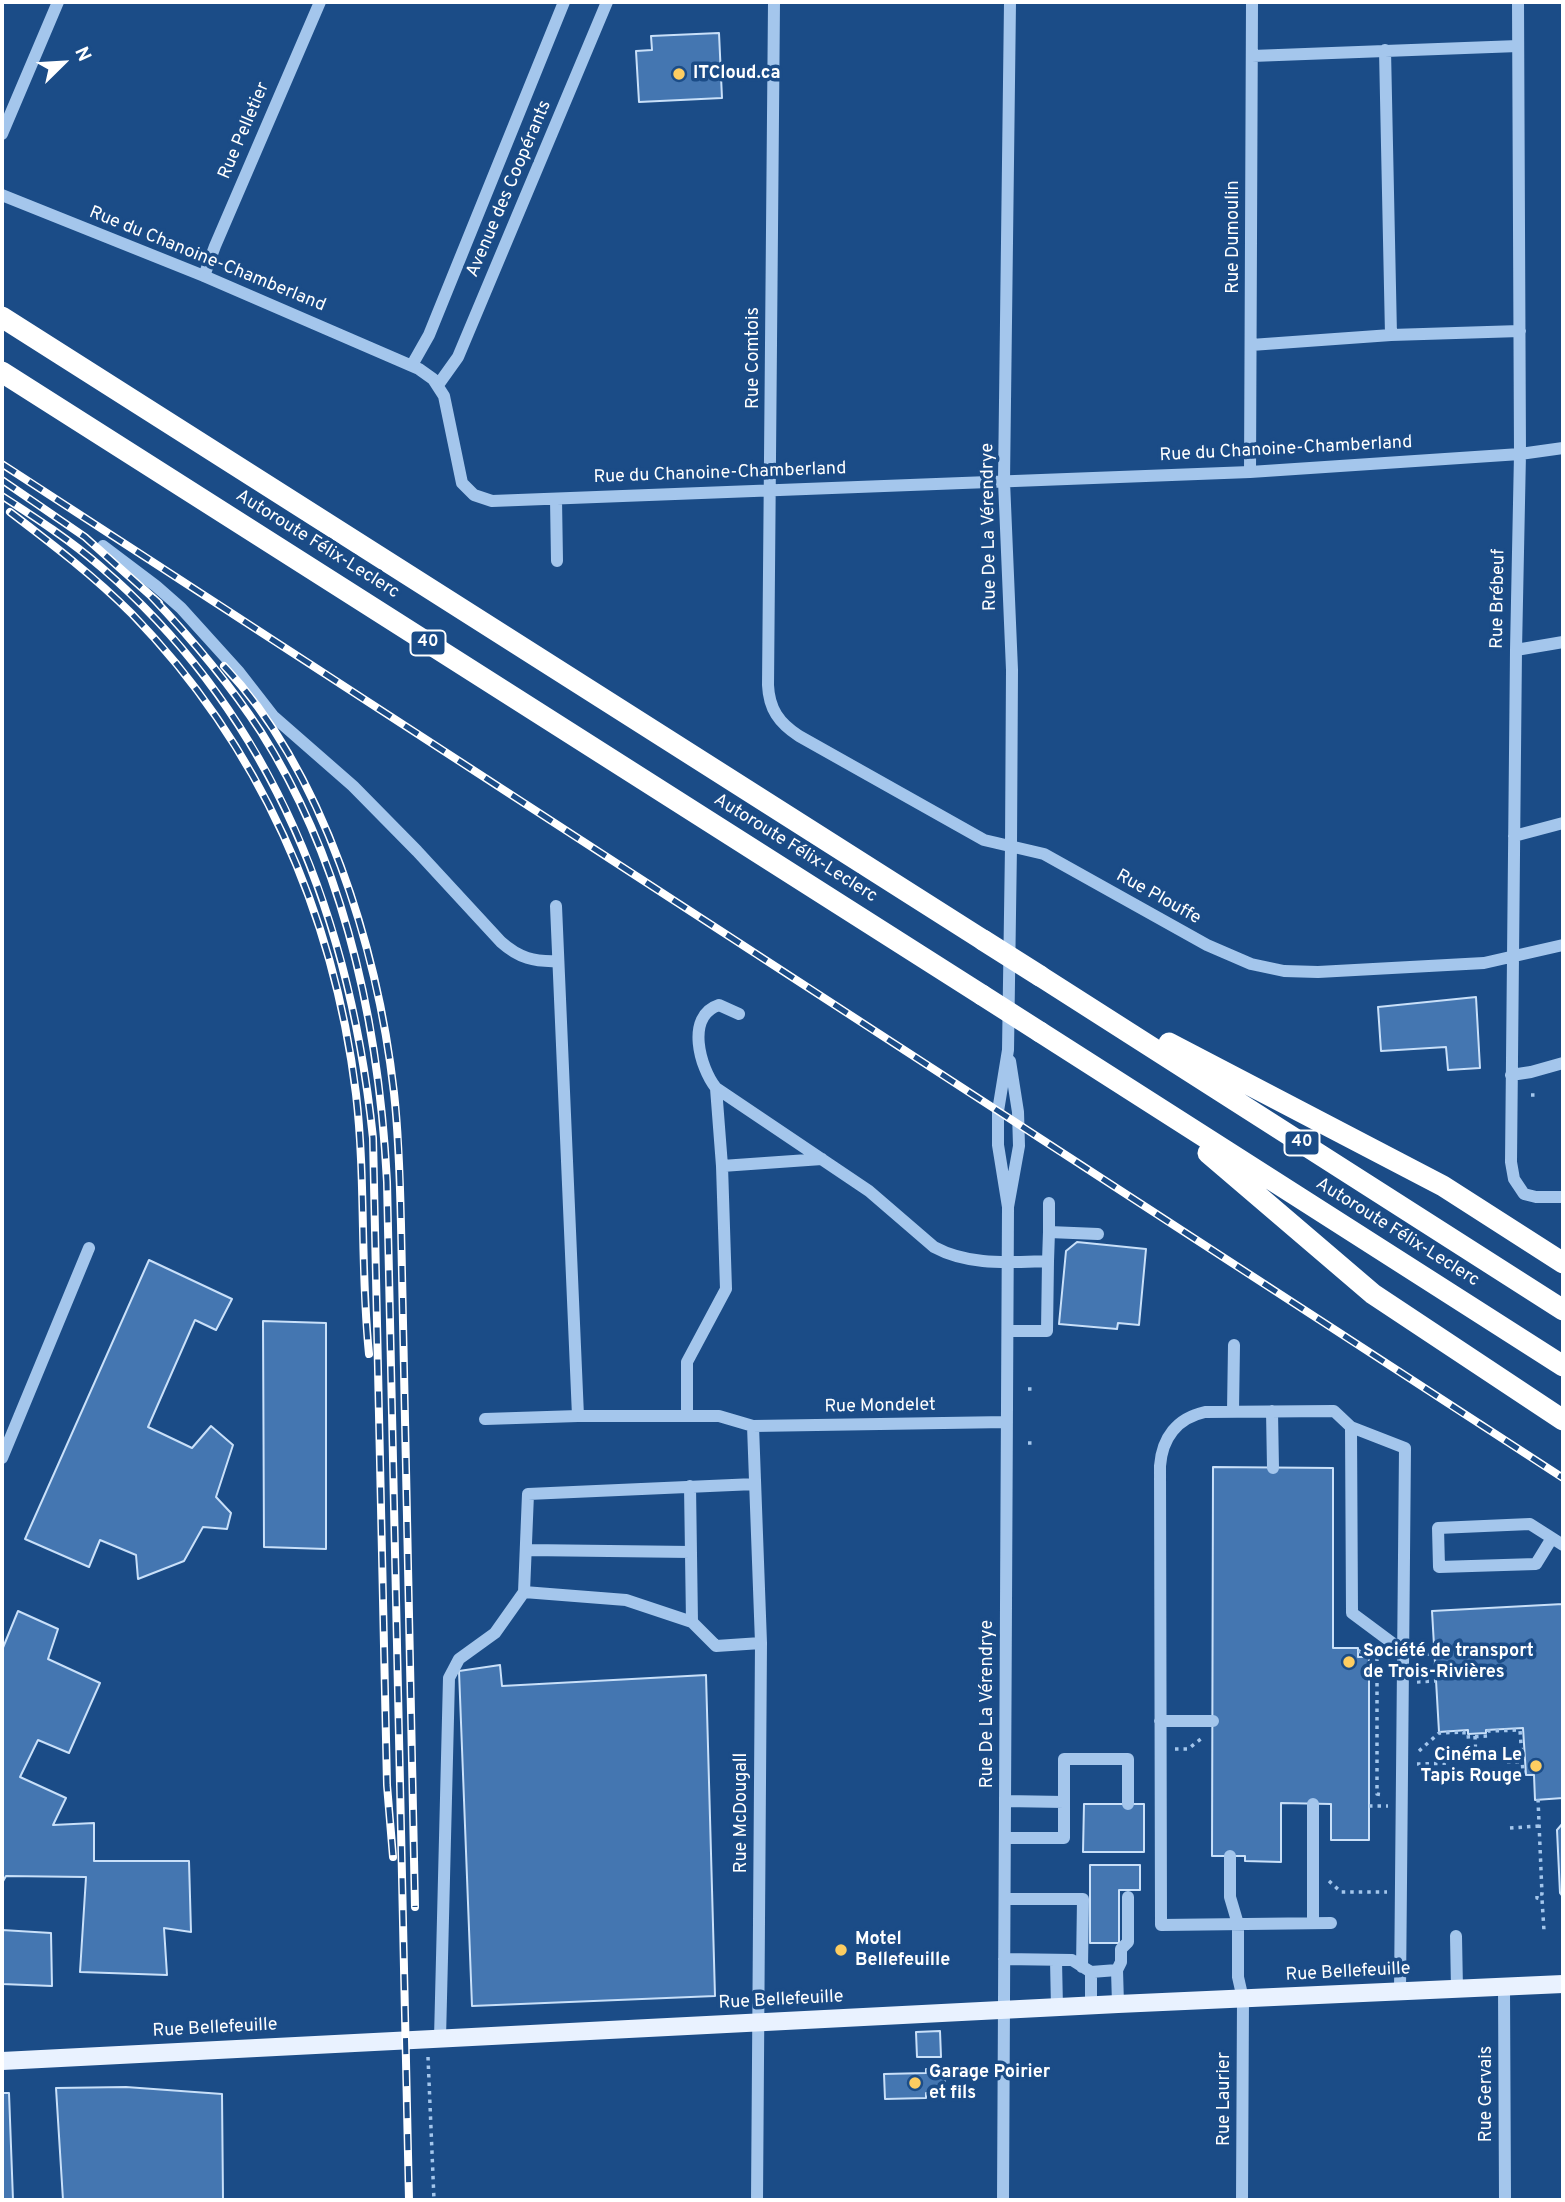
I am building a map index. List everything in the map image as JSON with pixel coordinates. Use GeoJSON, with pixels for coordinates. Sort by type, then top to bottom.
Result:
{"type":"FeatureCollection","features":[{"type":"Feature","properties":{"kind":"highway","name":"Autoroute Félix-Leclerc"},"geometry":{"type":"LineString","coordinates":[[2,317],[1563,1310]]}},
{"type":"Feature","properties":{"kind":"highway","name":"Autoroute Félix-Leclerc"},"geometry":{"type":"LineString","coordinates":[[2,372],[1563,1366]]}},
{"type":"Feature","properties":{"kind":"highway"},"geometry":{"type":"LineString","coordinates":[[1040,976],[1443,1186],[1563,1263]]}},
{"type":"Feature","properties":{"kind":"highway"},"geometry":{"type":"LineString","coordinates":[[1145,1100],[1373,1294],[1563,1420]]}},
{"type":"Feature","properties":{"kind":"main road","name":"Rue Bellefeuille"},"geometry":{"type":"LineString","coordinates":[[2,2062],[1118,2004],[1563,1984]]}},
{"type":"Feature","properties":{"kind":"street"},"geometry":{"type":"LineString","coordinates":[[2,134],[58,2]]}},
{"type":"Feature","properties":{"kind":"street","name":"Rue Pelletier"},"geometry":{"type":"LineString","coordinates":[[204,276],[320,2]]}},
{"type":"Feature","properties":{"kind":"street","name":"Avenue des Coopérants"},"geometry":{"type":"LineString","coordinates":[[412,365],[429,335],[564,2]]}},
{"type":"Feature","properties":{"kind":"street","name":"Avenue des Coopérants"},"geometry":{"type":"LineString","coordinates":[[438,385],[457,357],[607,2]]}},
{"type":"Feature","properties":{"kind":"street","name":"Rue Comtois"},"geometry":{"type":"LineString","coordinates":[[774,2],[768,689],[775,714]]}},
{"type":"Feature","properties":{"kind":"street","name":"Rue De La Vérendrye"},"geometry":{"type":"LineString","coordinates":[[1008,1207],[1018,1146],[1018,1112],[1009,1051],[1012,670],[1004,481],[1010,2]]}},
{"type":"Feature","properties":{"kind":"street","name":"Rue Dumoulin"},"geometry":{"type":"LineString","coordinates":[[1250,472],[1252,2]]}},
{"type":"Feature","properties":{"kind":"street","name":"Rue Brébeuf"},"geometry":{"type":"LineString","coordinates":[[1518,2],[1520,454],[1511,1162],[1514,1179],[1524,1194],[1563,1197]]}},
{"type":"Feature","properties":{"kind":"street"},"geometry":{"type":"LineString","coordinates":[[1252,56],[1518,46]]}},
{"type":"Feature","properties":{"kind":"street"},"geometry":{"type":"LineString","coordinates":[[1385,50],[1391,335]]}},
{"type":"Feature","properties":{"kind":"street","name":"Rue du Chanoine-Chamberland"},"geometry":{"type":"LineString","coordinates":[[2,195],[204,276],[426,373],[438,385],[448,411],[460,477],[469,492],[492,500],[1250,472],[1520,454],[1563,448]]}},
{"type":"Feature","properties":{"kind":"street"},"geometry":{"type":"LineString","coordinates":[[1251,345],[1391,335],[1520,331]]}},
{"type":"Feature","properties":{"kind":"street"},"geometry":{"type":"LineString","coordinates":[[555,499],[557,561]]}},
{"type":"Feature","properties":{"kind":"street"},"geometry":{"type":"LineString","coordinates":[[103,546],[181,608],[274,716],[353,786],[513,953],[527,959],[558,961]]}},
{"type":"Feature","properties":{"kind":"street"},"geometry":{"type":"LineString","coordinates":[[1516,650],[1563,642]]}},
{"type":"Feature","properties":{"kind":"street","name":"Rue Plouffe"},"geometry":{"type":"LineString","coordinates":[[775,714],[799,736],[984,840],[1044,854],[1207,945],[1262,967],[1318,972],[1484,963],[1563,945]]}},
{"type":"Feature","properties":{"kind":"street"},"geometry":{"type":"LineString","coordinates":[[1514,836],[1563,823]]}},
{"type":"Feature","properties":{"kind":"street"},"geometry":{"type":"LineString","coordinates":[[556,906],[578,1416]]}},
{"type":"Feature","properties":{"kind":"street"},"geometry":{"type":"LineString","coordinates":[[739,1014],[719,1005],[707,1012],[702,1020],[699,1048],[702,1064],[708,1078],[716,1087],[869,1191],[943,1252],[965,1260],[1048,1261]]}},
{"type":"Feature","properties":{"kind":"street","name":"Rue De La Vérendrye"},"geometry":{"type":"LineString","coordinates":[[1003,2200],[1008,1207],[998,1134],[998,1111],[1009,1051]]}},
{"type":"Feature","properties":{"kind":"street"},"geometry":{"type":"LineString","coordinates":[[1511,1075],[1563,1063]]}},
{"type":"Feature","properties":{"kind":"street"},"geometry":{"type":"LineString","coordinates":[[687,1416],[687,1362],[726,1289],[716,1087]]}},
{"type":"Feature","properties":{"kind":"street"},"geometry":{"type":"LineString","coordinates":[[722,1166],[822,1159]]}},
{"type":"Feature","properties":{"kind":"street"},"geometry":{"type":"LineString","coordinates":[[1008,1331],[1047,1331],[1049,1203]]}},
{"type":"Feature","properties":{"kind":"street"},"geometry":{"type":"LineString","coordinates":[[1049,1232],[1098,1234]]}},
{"type":"Feature","properties":{"kind":"street"},"geometry":{"type":"LineString","coordinates":[[2,1458],[89,1248]]}},
{"type":"Feature","properties":{"kind":"street"},"geometry":{"type":"LineString","coordinates":[[1233,1411],[1234,1345]]}},
{"type":"Feature","properties":{"kind":"street"},"geometry":{"type":"LineString","coordinates":[[1272,1411],[1273,1468]]}},
{"type":"Feature","properties":{"kind":"street"},"geometry":{"type":"LineString","coordinates":[[1331,1923],[1161,1925],[1160,1466],[1163,1449],[1173,1429],[1191,1416],[1205,1412],[1334,1411],[1351,1427],[1405,1448],[1400,1992]]}},
{"type":"Feature","properties":{"kind":"street","name":"Rue Mondelet"},"geometry":{"type":"LineString","coordinates":[[485,1419],[719,1416],[753,1426],[1007,1422]]}},
{"type":"Feature","properties":{"kind":"street","name":"Rue McDougall"},"geometry":{"type":"LineString","coordinates":[[753,1426],[761,1643],[757,2200]]}},
{"type":"Feature","properties":{"kind":"street"},"geometry":{"type":"LineString","coordinates":[[1351,1427],[1352,1613],[1395,1645],[1404,1648]]}},
{"type":"Feature","properties":{"kind":"street"},"geometry":{"type":"LineString","coordinates":[[440,2038],[449,1678],[459,1659],[495,1633],[524,1592],[528,1494],[755,1484]]}},
{"type":"Feature","properties":{"kind":"street"},"geometry":{"type":"LineString","coordinates":[[690,1486],[692,1622]]}},
{"type":"Feature","properties":{"kind":"street"},"geometry":{"type":"LineString","coordinates":[[1530,1524],[1558,1542],[1536,1564],[1439,1567],[1438,1528],[1530,1524]]}},
{"type":"Feature","properties":{"kind":"street"},"geometry":{"type":"LineString","coordinates":[[527,1550],[691,1552]]}},
{"type":"Feature","properties":{"kind":"street"},"geometry":{"type":"LineString","coordinates":[[524,1592],[626,1600],[692,1622],[716,1646],[761,1643]]}},
{"type":"Feature","properties":{"kind":"street"},"geometry":{"type":"LineString","coordinates":[[1160,1721],[1213,1721]]}},
{"type":"Feature","properties":{"kind":"street"},"geometry":{"type":"LineString","coordinates":[[1005,1838],[1064,1838],[1064,1759],[1128,1759],[1128,1804]]}},
{"type":"Feature","properties":{"kind":"street"},"geometry":{"type":"LineString","coordinates":[[1005,1801],[1064,1802]]}},
{"type":"Feature","properties":{"kind":"street"},"geometry":{"type":"LineString","coordinates":[[1313,1804],[1313,1923]]}},
{"type":"Feature","properties":{"kind":"street","name":"Rue Laurier"},"geometry":{"type":"LineString","coordinates":[[1230,1856],[1230,1897],[1238,1924],[1238,1977],[1243,1999],[1242,2200]]}},
{"type":"Feature","properties":{"kind":"street"},"geometry":{"type":"LineString","coordinates":[[1118,2004],[1117,1970],[1121,1962],[1121,1949],[1128,1942],[1128,1897]]}},
{"type":"Feature","properties":{"kind":"street"},"geometry":{"type":"LineString","coordinates":[[1005,1899],[1087,1899],[1086,1969],[1091,2006]]}},
{"type":"Feature","properties":{"kind":"street"},"geometry":{"type":"LineString","coordinates":[[1456,1936],[1457,1989]]}},
{"type":"Feature","properties":{"kind":"street"},"geometry":{"type":"LineString","coordinates":[[1004,1959],[1072,1960],[1086,1969],[1117,1970]]}},
{"type":"Feature","properties":{"kind":"street"},"geometry":{"type":"LineString","coordinates":[[1056,1960],[1057,2008]]}},
{"type":"Feature","properties":{"kind":"street","name":"Rue Gervais"},"geometry":{"type":"LineString","coordinates":[[1504,1987],[1505,2200]]}},
{"type":"Feature","properties":{"kind":"path"},"geometry":{"type":"LineString","coordinates":[[1531,1095],[1538,1095]]}},
{"type":"Feature","properties":{"kind":"path"},"geometry":{"type":"LineString","coordinates":[[1359,1653],[1367,1640]]}},
{"type":"Feature","properties":{"kind":"path"},"geometry":{"type":"LineString","coordinates":[[1369,1806],[1384,1806],[1384,1793],[1377,1794],[1377,1647]]}},
{"type":"Feature","properties":{"kind":"path"},"geometry":{"type":"LineString","coordinates":[[1427,1654],[1435,1654],[1436,1670]]}},
{"type":"Feature","properties":{"kind":"path"},"geometry":{"type":"LineString","coordinates":[[1377,1663],[1385,1663]]}},
{"type":"Feature","properties":{"kind":"path"},"geometry":{"type":"LineString","coordinates":[[1427,1681],[1436,1681]]}},
{"type":"Feature","properties":{"kind":"path"},"geometry":{"type":"LineString","coordinates":[[1415,1755],[1439,1733],[1466,1732],[1464,1737],[1488,1735],[1487,1731],[1520,1730],[1522,1772],[1525,1772]]}},
{"type":"Feature","properties":{"kind":"path"},"geometry":{"type":"LineString","coordinates":[[1172,1749],[1188,1749],[1208,1734]]}},
{"type":"Feature","properties":{"kind":"path"},"geometry":{"type":"LineString","coordinates":[[1475,1736],[1476,1763]]}},
{"type":"Feature","properties":{"kind":"path"},"geometry":{"type":"LineString","coordinates":[[1507,1762],[1522,1762]]}},
{"type":"Feature","properties":{"kind":"path"},"geometry":{"type":"LineString","coordinates":[[1414,1764],[1450,1763]]}},
{"type":"Feature","properties":{"kind":"path"},"geometry":{"type":"LineString","coordinates":[[1538,1799],[1542,1894],[1537,1894],[1537,1898],[1542,1899],[1544,1931]]}},
{"type":"Feature","properties":{"kind":"path"},"geometry":{"type":"LineString","coordinates":[[1510,1828],[1539,1826]]}},
{"type":"Feature","properties":{"kind":"path"},"geometry":{"type":"LineString","coordinates":[[1329,1881],[1341,1892],[1390,1891]]}},
{"type":"Feature","properties":{"kind":"path"},"geometry":{"type":"LineString","coordinates":[[428,2057],[434,2200]]}},
{"type":"Feature","properties":{"kind":"building","name":"ITCloud.ca"},"geometry":{"type":"Polygon","coordinates":[[[719,33],[722,98],[639,102],[636,51],[652,50],[651,36],[719,33]]]}},
{"type":"Feature","properties":{"kind":"building"},"geometry":{"type":"Polygon","coordinates":[[[1476,997],[1480,1068],[1448,1070],[1446,1047],[1381,1051],[1378,1007],[1476,997]]]}},
{"type":"Feature","properties":{"kind":"building"},"geometry":{"type":"Polygon","coordinates":[[[1077,1242],[1146,1249],[1139,1325],[1118,1323],[1117,1329],[1059,1324],[1066,1251],[1077,1242]]]}},
{"type":"Feature","properties":{"kind":"building"},"geometry":{"type":"Polygon","coordinates":[[[149,1260],[232,1299],[216,1330],[195,1320],[148,1427],[192,1448],[211,1426],[233,1445],[216,1497],[231,1513],[227,1529],[203,1527],[184,1561],[138,1579],[136,1555],[100,1540],[89,1567],[25,1539],[149,1260]]]}},
{"type":"Feature","properties":{"kind":"building"},"geometry":{"type":"Polygon","coordinates":[[[263,1321],[326,1323],[326,1549],[264,1547],[263,1321]]]}},
{"type":"Feature","properties":{"kind":"building"},"geometry":{"type":"Polygon","coordinates":[[[1213,1467],[1333,1468],[1333,1648],[1358,1648],[1358,1657],[1369,1657],[1369,1840],[1331,1840],[1331,1804],[1281,1803],[1281,1862],[1245,1861],[1245,1856],[1212,1856],[1213,1467]]]}},
{"type":"Feature","properties":{"kind":"building"},"geometry":{"type":"Polygon","coordinates":[[[1563,1604],[1563,1798],[1535,1800],[1534,1775],[1526,1775],[1523,1728],[1468,1734],[1468,1730],[1439,1732],[1432,1611],[1563,1604]]]}},
{"type":"Feature","properties":{"kind":"building"},"geometry":{"type":"Polygon","coordinates":[[[18,1611],[58,1629],[48,1659],[100,1683],[69,1753],[38,1740],[20,1777],[66,1798],[53,1825],[94,1823],[94,1861],[189,1861],[191,1932],[164,1928],[167,1975],[80,1972],[86,1877],[6,1876],[2,1883],[2,1650],[18,1611]]]}},
{"type":"Feature","properties":{"kind":"building"},"geometry":{"type":"Polygon","coordinates":[[[500,1665],[502,1686],[706,1675],[715,1996],[472,2006],[459,1671],[500,1665]]]}},
{"type":"Feature","properties":{"kind":"building"},"geometry":{"type":"Polygon","coordinates":[[[1084,1804],[1144,1804],[1144,1852],[1083,1852],[1084,1804]]]}},
{"type":"Feature","properties":{"kind":"building"},"geometry":{"type":"Polygon","coordinates":[[[1563,1823],[1563,1897],[1560,1893],[1557,1830],[1563,1823]]]}},
{"type":"Feature","properties":{"kind":"building"},"geometry":{"type":"Polygon","coordinates":[[[1090,1865],[1140,1865],[1140,1890],[1119,1890],[1119,1943],[1090,1943],[1090,1865]]]}},
{"type":"Feature","properties":{"kind":"building"},"geometry":{"type":"Polygon","coordinates":[[[2,1930],[51,1933],[52,1986],[2,1984],[2,1930]]]}},
{"type":"Feature","properties":{"kind":"building"},"geometry":{"type":"Polygon","coordinates":[[[940,2031],[941,2057],[917,2057],[916,2032],[940,2031]]]}},
{"type":"Feature","properties":{"kind":"building","name":"Garage Poirier et fils"},"geometry":{"type":"Polygon","coordinates":[[[926,2069],[945,2069],[945,2093],[926,2093],[926,2098],[885,2099],[884,2074],[926,2073],[926,2069]]]}},
{"type":"Feature","properties":{"kind":"building"},"geometry":{"type":"Polygon","coordinates":[[[126,2087],[222,2094],[223,2200],[63,2200],[56,2088],[126,2087]]]}},
{"type":"Feature","properties":{"kind":"building"},"geometry":{"type":"Polygon","coordinates":[[[2,2093],[9,2093],[13,2200],[2,2200],[2,2093]]]}},
{"type":"Feature","properties":{"kind":"railway"},"geometry":{"type":"LineString","coordinates":[[2,464],[1563,1478]]}},
{"type":"Feature","properties":{"kind":"railway"},"geometry":{"type":"LineString","coordinates":[[2,480],[85,537],[159,603]]}},
{"type":"Feature","properties":{"kind":"railway"},"geometry":{"type":"LineString","coordinates":[[2,496],[65,538],[101,567],[161,625],[213,688],[257,754],[293,825],[322,899],[345,976],[362,1056],[373,1138],[387,1785],[393,1857]]}},
{"type":"Feature","properties":{"kind":"railway"},"geometry":{"type":"LineString","coordinates":[[10,512],[118,600],[177,665],[217,719],[253,776],[283,835],[309,897],[330,961],[345,1027],[359,1126],[369,1354]]}},
{"type":"Feature","properties":{"kind":"railway"},"geometry":{"type":"LineString","coordinates":[[151,596],[236,696],[261,732],[290,783],[336,892],[353,949],[376,1065],[387,1182],[409,2200]]}},
{"type":"Feature","properties":{"kind":"railway"},"geometry":{"type":"LineString","coordinates":[[224,666],[259,709],[290,757],[318,810],[360,923],[386,1038],[396,1110],[400,1176],[415,1907]]}},
{"type":"Feature","properties":{"kind":"place","name":"ITCloud.ca"},"geometry":{"type":"Point","coordinates":[679,74]}},
{"type":"Feature","properties":{"kind":"place","name":"Société de transport de Trois-Rivières"},"geometry":{"type":"Point","coordinates":[1349,1662]}},
{"type":"Feature","properties":{"kind":"place","name":"Cinéma Le Tapis Rouge"},"geometry":{"type":"Point","coordinates":[1536,1766]}},
{"type":"Feature","properties":{"kind":"place","name":"Motel Bellefeuille"},"geometry":{"type":"Point","coordinates":[841,1950]}},
{"type":"Feature","properties":{"kind":"place","name":"Garage Poirier et fils"},"geometry":{"type":"Point","coordinates":[915,2083]}}]}
